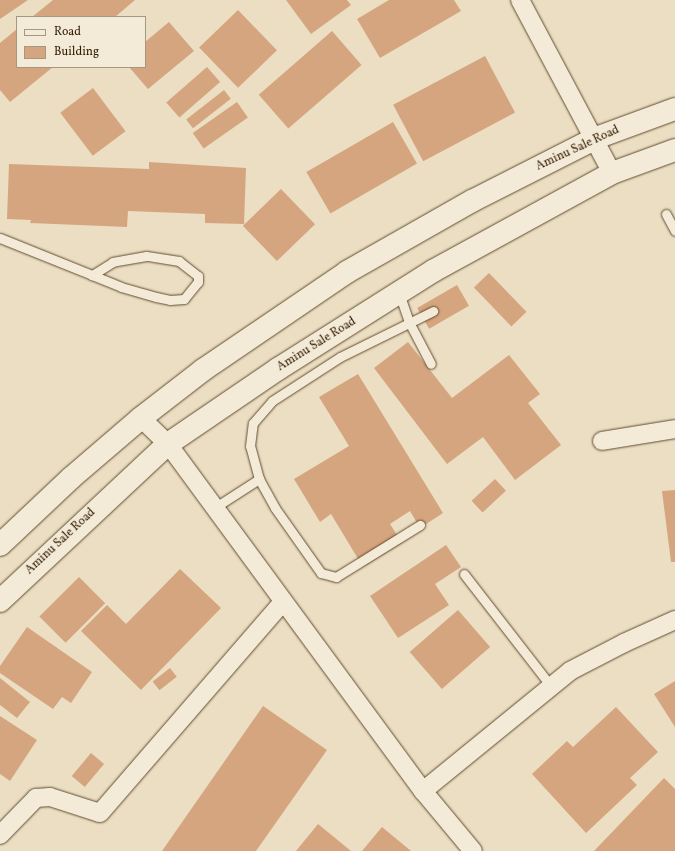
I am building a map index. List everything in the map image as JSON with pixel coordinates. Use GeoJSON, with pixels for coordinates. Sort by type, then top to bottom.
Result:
{"type":"FeatureCollection","features":[{"type":"Feature","properties":{"kind":"street"},"geometry":{"type":"LineString","coordinates":[[520,0],[596,138],[612,173]]}},
{"type":"Feature","properties":{"kind":"street","name":"Aminu Sale Road"},"geometry":{"type":"LineString","coordinates":[[0,545],[71,478],[141,418],[203,370],[346,272],[472,201],[596,138],[675,109]]}},
{"type":"Feature","properties":{"kind":"street","name":"Aminu Sale Road"},"geometry":{"type":"LineString","coordinates":[[0,601],[168,444],[278,369],[433,271],[612,173],[675,150]]}},
{"type":"Feature","properties":{"kind":"street"},"geometry":{"type":"LineString","coordinates":[[141,418],[168,444],[423,791],[473,851]]}},
{"type":"Feature","properties":{"kind":"street"},"geometry":{"type":"LineString","coordinates":[[602,441],[675,429]]}},
{"type":"Feature","properties":{"kind":"street"},"geometry":{"type":"LineString","coordinates":[[0,835],[36,798],[50,797],[100,813],[283,602]]}},
{"type":"Feature","properties":{"kind":"street"},"geometry":{"type":"LineString","coordinates":[[423,791],[570,670],[675,620]]}},
{"type":"Feature","properties":{"kind":"lane"},"geometry":{"type":"LineString","coordinates":[[666,214],[675,231]]}},
{"type":"Feature","properties":{"kind":"lane"},"geometry":{"type":"LineString","coordinates":[[0,238],[92,275],[122,287],[170,300],[184,299],[198,282],[198,276],[179,261],[146,256],[113,262],[92,275]]}},
{"type":"Feature","properties":{"kind":"lane"},"geometry":{"type":"LineString","coordinates":[[399,293],[410,322],[431,364]]}},
{"type":"Feature","properties":{"kind":"lane"},"geometry":{"type":"LineString","coordinates":[[420,525],[336,577],[321,573],[275,508],[258,479],[250,446],[253,423],[272,401],[340,357],[433,311]]}},
{"type":"Feature","properties":{"kind":"lane"},"geometry":{"type":"LineString","coordinates":[[214,508],[258,479]]}},
{"type":"Feature","properties":{"kind":"lane"},"geometry":{"type":"LineString","coordinates":[[464,574],[551,686]]}},
{"type":"Feature","properties":{"kind":"building"},"geometry":{"type":"Polygon","coordinates":[[[0,0],[28,0],[0,19],[0,0]]]}},
{"type":"Feature","properties":{"kind":"building"},"geometry":{"type":"Polygon","coordinates":[[[53,0],[135,0],[116,16],[33,16],[53,0]]]}},
{"type":"Feature","properties":{"kind":"building"},"geometry":{"type":"Polygon","coordinates":[[[286,0],[347,0],[351,5],[311,34],[286,0]]]}},
{"type":"Feature","properties":{"kind":"building"},"geometry":{"type":"Polygon","coordinates":[[[389,0],[454,0],[461,11],[380,58],[357,19],[389,0]]]}},
{"type":"Feature","properties":{"kind":"building"},"geometry":{"type":"Polygon","coordinates":[[[238,10],[277,50],[238,88],[199,48],[238,10]]]}},
{"type":"Feature","properties":{"kind":"building"},"geometry":{"type":"Polygon","coordinates":[[[169,22],[194,51],[148,89],[130,68],[146,68],[146,41],[169,22]]]}},
{"type":"Feature","properties":{"kind":"building"},"geometry":{"type":"Polygon","coordinates":[[[16,30],[16,68],[52,68],[10,102],[0,90],[0,43],[16,30]]]}},
{"type":"Feature","properties":{"kind":"building"},"geometry":{"type":"Polygon","coordinates":[[[332,31],[362,65],[288,129],[259,95],[332,31]]]}},
{"type":"Feature","properties":{"kind":"building"},"geometry":{"type":"Polygon","coordinates":[[[485,56],[515,113],[423,161],[393,105],[485,56]]]}},
{"type":"Feature","properties":{"kind":"building"},"geometry":{"type":"Polygon","coordinates":[[[207,67],[220,82],[179,118],[166,102],[207,67]]]}},
{"type":"Feature","properties":{"kind":"building"},"geometry":{"type":"Polygon","coordinates":[[[93,88],[125,131],[93,156],[60,113],[93,88]]]}},
{"type":"Feature","properties":{"kind":"building"},"geometry":{"type":"Polygon","coordinates":[[[224,90],[231,99],[193,128],[186,120],[224,90]]]}},
{"type":"Feature","properties":{"kind":"building"},"geometry":{"type":"Polygon","coordinates":[[[237,102],[248,118],[204,149],[193,133],[237,102]]]}},
{"type":"Feature","properties":{"kind":"building"},"geometry":{"type":"Polygon","coordinates":[[[393,122],[417,164],[330,214],[306,172],[393,122]]]}},
{"type":"Feature","properties":{"kind":"building"},"geometry":{"type":"Polygon","coordinates":[[[149,162],[246,168],[244,224],[205,223],[205,214],[128,211],[127,227],[30,223],[31,220],[7,219],[9,164],[149,169],[149,162]]]}},
{"type":"Feature","properties":{"kind":"building"},"geometry":{"type":"Polygon","coordinates":[[[281,189],[315,224],[277,261],[243,226],[281,189]]]}},
{"type":"Feature","properties":{"kind":"building"},"geometry":{"type":"Polygon","coordinates":[[[489,273],[527,312],[511,326],[474,288],[489,273]]]}},
{"type":"Feature","properties":{"kind":"building"},"geometry":{"type":"Polygon","coordinates":[[[457,285],[469,306],[429,329],[417,308],[457,285]]]}},
{"type":"Feature","properties":{"kind":"building"},"geometry":{"type":"Polygon","coordinates":[[[408,342],[452,398],[509,355],[540,394],[528,403],[561,445],[515,480],[483,437],[447,464],[374,368],[408,342]]]}},
{"type":"Feature","properties":{"kind":"building"},"geometry":{"type":"Polygon","coordinates":[[[358,374],[443,513],[420,528],[410,511],[390,524],[402,543],[363,567],[331,514],[320,522],[294,479],[349,446],[319,397],[358,374]]]}},
{"type":"Feature","properties":{"kind":"building"},"geometry":{"type":"Polygon","coordinates":[[[495,479],[506,491],[483,513],[472,501],[495,479]]]}},
{"type":"Feature","properties":{"kind":"building"},"geometry":{"type":"Polygon","coordinates":[[[675,490],[675,562],[671,562],[662,491],[675,490]]]}},
{"type":"Feature","properties":{"kind":"building"},"geometry":{"type":"Polygon","coordinates":[[[446,545],[461,567],[435,584],[449,605],[398,638],[370,596],[446,545]]]}},
{"type":"Feature","properties":{"kind":"building"},"geometry":{"type":"Polygon","coordinates":[[[180,569],[221,608],[141,690],[81,631],[107,605],[126,624],[180,569]]]}},
{"type":"Feature","properties":{"kind":"building"},"geometry":{"type":"Polygon","coordinates":[[[79,577],[105,603],[66,643],[39,617],[79,577]]]}},
{"type":"Feature","properties":{"kind":"building"},"geometry":{"type":"Polygon","coordinates":[[[458,610],[490,647],[442,689],[410,652],[458,610]]]}},
{"type":"Feature","properties":{"kind":"building"},"geometry":{"type":"Polygon","coordinates":[[[27,627],[92,672],[71,703],[62,697],[53,709],[0,673],[0,666],[27,627]]]}},
{"type":"Feature","properties":{"kind":"building"},"geometry":{"type":"Polygon","coordinates":[[[170,668],[177,677],[159,690],[153,682],[170,668]]]}},
{"type":"Feature","properties":{"kind":"building"},"geometry":{"type":"Polygon","coordinates":[[[0,678],[30,702],[17,718],[0,705],[0,678]]]}},
{"type":"Feature","properties":{"kind":"building"},"geometry":{"type":"Polygon","coordinates":[[[675,681],[675,727],[654,694],[675,681]]]}},
{"type":"Feature","properties":{"kind":"building"},"geometry":{"type":"Polygon","coordinates":[[[263,706],[327,750],[256,851],[162,851],[263,706]]]}},
{"type":"Feature","properties":{"kind":"building"},"geometry":{"type":"Polygon","coordinates":[[[616,707],[658,752],[630,778],[637,785],[586,833],[532,774],[567,741],[573,747],[616,707]]]}},
{"type":"Feature","properties":{"kind":"building"},"geometry":{"type":"Polygon","coordinates":[[[0,716],[37,740],[10,781],[0,774],[0,716]]]}},
{"type":"Feature","properties":{"kind":"building"},"geometry":{"type":"Polygon","coordinates":[[[91,753],[104,764],[85,787],[72,776],[91,753]]]}},
{"type":"Feature","properties":{"kind":"building"},"geometry":{"type":"Polygon","coordinates":[[[664,778],[675,789],[675,851],[594,851],[664,778]]]}},
{"type":"Feature","properties":{"kind":"building"},"geometry":{"type":"Polygon","coordinates":[[[318,824],[351,851],[296,851],[318,824]]]}},
{"type":"Feature","properties":{"kind":"building"},"geometry":{"type":"Polygon","coordinates":[[[382,827],[411,851],[362,851],[382,827]]]}}]}
